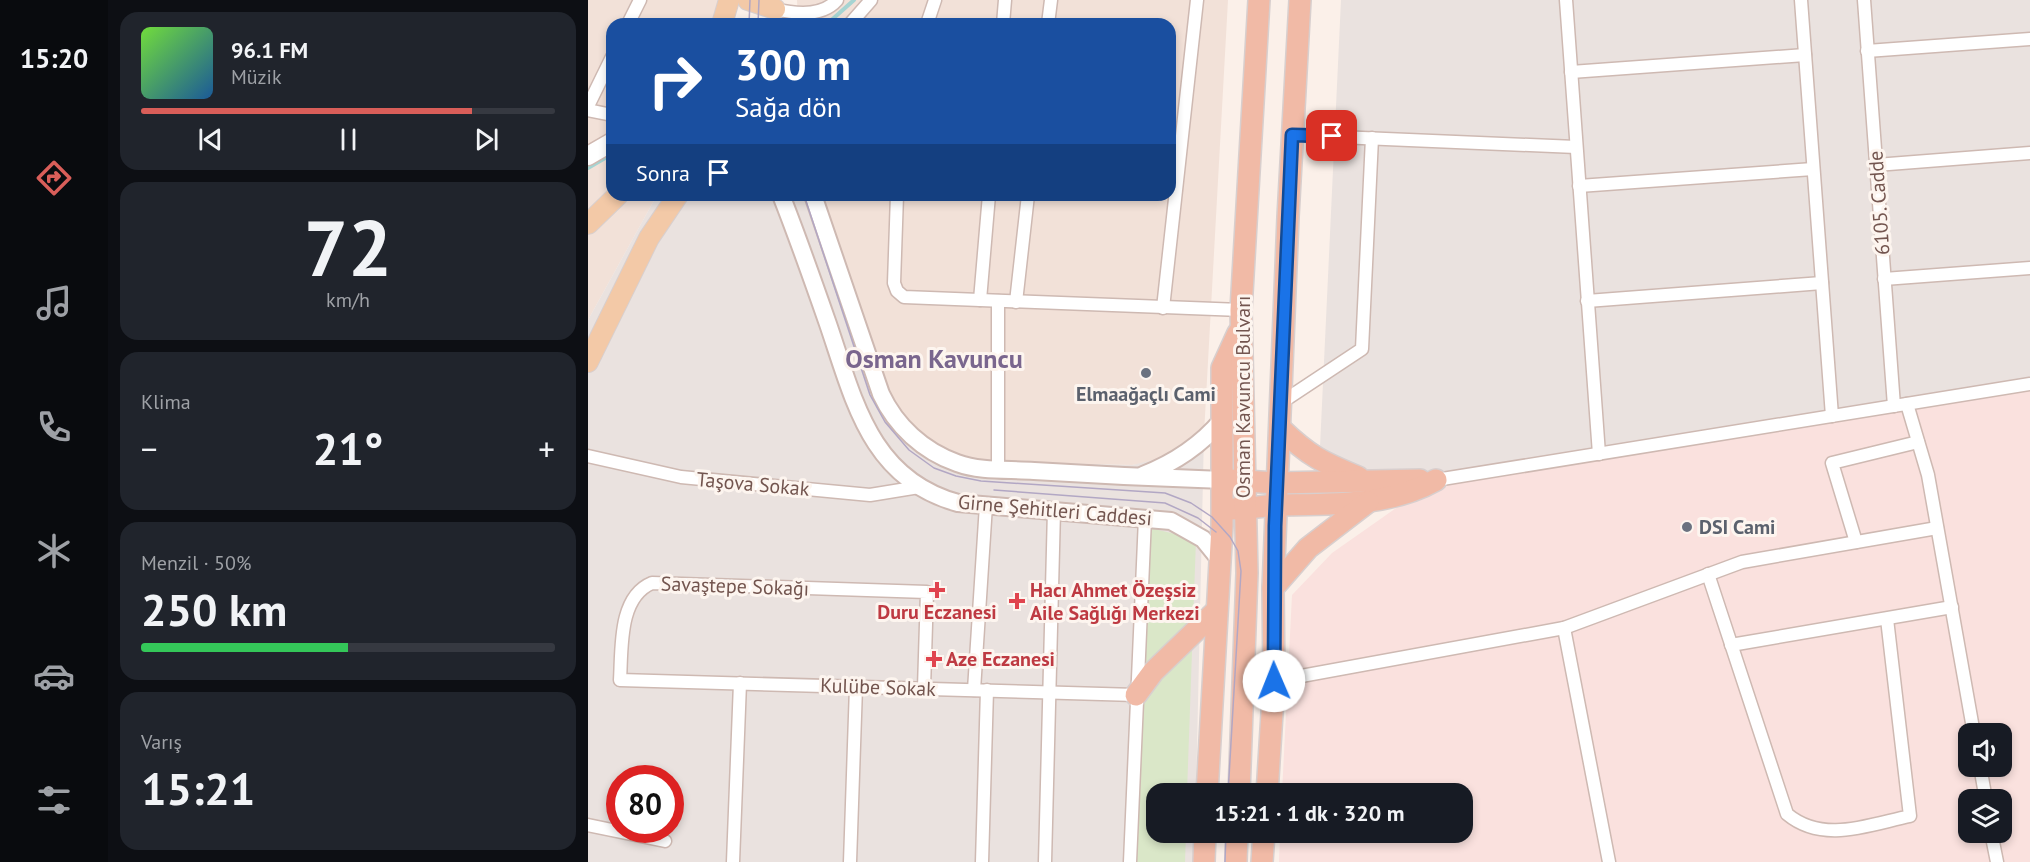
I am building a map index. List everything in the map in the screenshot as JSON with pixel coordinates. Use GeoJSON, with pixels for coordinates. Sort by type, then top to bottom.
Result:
{"type":"FeatureCollection","features":[{"type":"Feature","properties":{"kind":"highway","name":"Osman Kavuncu Bulvarı"},"geometry":{"type":"LineString","coordinates":[[1239,783],[1247,573],[1244,509],[1233,480],[1259,0]]}},
{"type":"Feature","properties":{"kind":"highway","name":"Osman Kavuncu Bulvarı"},"geometry":{"type":"LineString","coordinates":[[1268,783],[1274,681],[1273,588],[1276,505],[1300,0]]}},
{"type":"Feature","properties":{"kind":"highway"},"geometry":{"type":"LineString","coordinates":[[1208,783],[1222,510],[1233,480],[1222,420],[1222,368],[1241,318]]}},
{"type":"Feature","properties":{"kind":"highway"},"geometry":{"type":"LineString","coordinates":[[1281,429],[1306,454],[1371,491]]}},
{"type":"Feature","properties":{"kind":"highway"},"geometry":{"type":"LineString","coordinates":[[1233,480],[1371,491],[1416,491],[1436,480]]}},
{"type":"Feature","properties":{"kind":"highway"},"geometry":{"type":"LineString","coordinates":[[1222,510],[1276,505],[1332,506],[1371,491]]}},
{"type":"Feature","properties":{"kind":"highway"},"geometry":{"type":"LineString","coordinates":[[1273,588],[1308,548],[1371,491]]}},
{"type":"Feature","properties":{"kind":"highway"},"geometry":{"type":"LineString","coordinates":[[1136,694],[1153,672],[1217,610]]}},
{"type":"Feature","properties":{"kind":"highway"},"geometry":{"type":"LineString","coordinates":[[1204,862],[1205,843]]}},
{"type":"Feature","properties":{"kind":"highway"},"geometry":{"type":"LineString","coordinates":[[1236,862],[1237,843]]}},
{"type":"Feature","properties":{"kind":"highway"},"geometry":{"type":"LineString","coordinates":[[1262,862],[1263,843]]}},
{"type":"Feature","properties":{"kind":"main road"},"geometry":{"type":"LineString","coordinates":[[748,0],[776,14]]}},
{"type":"Feature","properties":{"kind":"main road"},"geometry":{"type":"LineString","coordinates":[[588,156],[606,146]]}},
{"type":"Feature","properties":{"kind":"main road"},"geometry":{"type":"LineString","coordinates":[[588,224],[612,201]]}},
{"type":"Feature","properties":{"kind":"main road"},"geometry":{"type":"LineString","coordinates":[[588,362],[649,238],[674,201]]}},
{"type":"Feature","properties":{"kind":"street"},"geometry":{"type":"LineString","coordinates":[[631,18],[640,0]]}},
{"type":"Feature","properties":{"kind":"street"},"geometry":{"type":"LineString","coordinates":[[776,14],[813,12],[831,7],[837,0]]}},
{"type":"Feature","properties":{"kind":"street"},"geometry":{"type":"LineString","coordinates":[[855,18],[871,0]]}},
{"type":"Feature","properties":{"kind":"street"},"geometry":{"type":"LineString","coordinates":[[929,18],[935,0]]}},
{"type":"Feature","properties":{"kind":"street"},"geometry":{"type":"LineString","coordinates":[[1004,18],[1005,0]]}},
{"type":"Feature","properties":{"kind":"street"},"geometry":{"type":"LineString","coordinates":[[1049,18],[1051,0]]}},
{"type":"Feature","properties":{"kind":"street"},"geometry":{"type":"LineString","coordinates":[[1176,190],[1197,0]]}},
{"type":"Feature","properties":{"kind":"street"},"geometry":{"type":"LineString","coordinates":[[1566,0],[1599,454]]}},
{"type":"Feature","properties":{"kind":"street"},"geometry":{"type":"LineString","coordinates":[[1801,0],[1832,416]]}},
{"type":"Feature","properties":{"kind":"street","name":"6105. Cadde"},"geometry":{"type":"LineString","coordinates":[[1864,0],[1894,406]]}},
{"type":"Feature","properties":{"kind":"street"},"geometry":{"type":"LineString","coordinates":[[1867,51],[2030,39]]}},
{"type":"Feature","properties":{"kind":"street"},"geometry":{"type":"LineString","coordinates":[[1571,72],[1805,55]]}},
{"type":"Feature","properties":{"kind":"street"},"geometry":{"type":"LineString","coordinates":[[606,70],[588,108],[606,113]]}},
{"type":"Feature","properties":{"kind":"street"},"geometry":{"type":"LineString","coordinates":[[1292,135],[1576,147]]}},
{"type":"Feature","properties":{"kind":"street"},"geometry":{"type":"LineString","coordinates":[[1282,402],[1362,349],[1372,138]]}},
{"type":"Feature","properties":{"kind":"street"},"geometry":{"type":"LineString","coordinates":[[1876,165],[2030,153]]}},
{"type":"Feature","properties":{"kind":"street"},"geometry":{"type":"LineString","coordinates":[[1579,186],[1814,169]]}},
{"type":"Feature","properties":{"kind":"street","name":"Girne Şehitleri Caddesi"},"geometry":{"type":"LineString","coordinates":[[783,201],[863,421],[889,462],[919,487],[951,501],[1172,521],[1203,539],[1220,560]]}},
{"type":"Feature","properties":{"kind":"street","name":"Girne Şehitleri Caddesi"},"geometry":{"type":"LineString","coordinates":[[815,201],[871,367],[892,414],[919,443],[943,458],[970,467],[1136,478],[1233,480]]}},
{"type":"Feature","properties":{"kind":"street"},"geometry":{"type":"LineString","coordinates":[[897,201],[894,283],[897,291],[904,297],[1163,308],[1241,318]]}},
{"type":"Feature","properties":{"kind":"street"},"geometry":{"type":"LineString","coordinates":[[980,300],[988,201]]}},
{"type":"Feature","properties":{"kind":"street"},"geometry":{"type":"LineString","coordinates":[[1016,302],[1027,201]]}},
{"type":"Feature","properties":{"kind":"street"},"geometry":{"type":"LineString","coordinates":[[1163,308],[1175,201]]}},
{"type":"Feature","properties":{"kind":"street"},"geometry":{"type":"LineString","coordinates":[[1884,279],[2030,268]]}},
{"type":"Feature","properties":{"kind":"street"},"geometry":{"type":"LineString","coordinates":[[1587,301],[1822,284]]}},
{"type":"Feature","properties":{"kind":"street"},"geometry":{"type":"LineString","coordinates":[[998,301],[998,468]]}},
{"type":"Feature","properties":{"kind":"street"},"geometry":{"type":"LineString","coordinates":[[1436,480],[2030,384]]}},
{"type":"Feature","properties":{"kind":"street"},"geometry":{"type":"LineString","coordinates":[[1907,404],[1928,475],[1972,723]]}},
{"type":"Feature","properties":{"kind":"street"},"geometry":{"type":"LineString","coordinates":[[1136,478],[1175,461],[1208,437],[1222,420]]}},
{"type":"Feature","properties":{"kind":"street"},"geometry":{"type":"LineString","coordinates":[[1856,542],[1832,463],[1918,442]]}},
{"type":"Feature","properties":{"kind":"street","name":"Taşova Sokak"},"geometry":{"type":"LineString","coordinates":[[588,456],[681,477],[705,480],[870,495],[919,487]]}},
{"type":"Feature","properties":{"kind":"street"},"geometry":{"type":"LineString","coordinates":[[982,862],[980,690],[986,505]]}},
{"type":"Feature","properties":{"kind":"street"},"geometry":{"type":"LineString","coordinates":[[1045,862],[1054,510]]}},
{"type":"Feature","properties":{"kind":"street"},"geometry":{"type":"LineString","coordinates":[[1130,862],[1145,518]]}},
{"type":"Feature","properties":{"kind":"street"},"geometry":{"type":"LineString","coordinates":[[1274,681],[1563,628],[1742,562],[1938,528]]}},
{"type":"Feature","properties":{"kind":"street"},"geometry":{"type":"LineString","coordinates":[[1708,574],[1787,814],[1812,829],[1836,831],[1910,816],[1887,618]]}},
{"type":"Feature","properties":{"kind":"street","name":"Savaştepe Sokağı"},"geometry":{"type":"LineString","coordinates":[[620,680],[623,634],[628,611],[636,594],[652,583],[927,592],[924,688]]}},
{"type":"Feature","properties":{"kind":"street"},"geometry":{"type":"LineString","coordinates":[[1731,645],[1952,607]]}},
{"type":"Feature","properties":{"kind":"street"},"geometry":{"type":"LineString","coordinates":[[1563,628],[1609,862]]}},
{"type":"Feature","properties":{"kind":"street","name":"Kulübe Sokak"},"geometry":{"type":"LineString","coordinates":[[620,680],[1136,694]]}},
{"type":"Feature","properties":{"kind":"street"},"geometry":{"type":"LineString","coordinates":[[733,862],[740,683]]}},
{"type":"Feature","properties":{"kind":"street"},"geometry":{"type":"LineString","coordinates":[[850,862],[856,687]]}},
{"type":"Feature","properties":{"kind":"street"},"geometry":{"type":"LineString","coordinates":[[588,825],[606,829]]}},
{"type":"Feature","properties":{"kind":"street"},"geometry":{"type":"LineString","coordinates":[[1993,843],[1997,862]]}},
{"type":"Feature","properties":{"kind":"shaded area"},"geometry":{"type":"Polygon","coordinates":[[[588,0],[721,0],[720,18],[606,18],[606,201],[654,201],[588,320],[588,0]]]}},
{"type":"Feature","properties":{"kind":"shaded area"},"geometry":{"type":"Polygon","coordinates":[[[797,0],[1228,0],[1204,434],[1182,450],[1156,461],[1132,465],[969,461],[956,457],[920,435],[892,404],[821,201],[1176,201],[1176,18],[798,18],[797,0]]]}},
{"type":"Feature","properties":{"kind":"shaded area"},"geometry":{"type":"Polygon","coordinates":[[[1341,0],[2030,0],[2030,389],[1436,480],[1319,468],[1341,0]]]}},
{"type":"Feature","properties":{"kind":"shaded area"},"geometry":{"type":"Polygon","coordinates":[[[654,201],[821,201],[875,367],[901,415],[931,443],[969,461],[1132,465],[1170,456],[1204,434],[1196,783],[1146,783],[1146,843],[1195,843],[1195,862],[588,862],[588,320],[654,201]]]}},
{"type":"Feature","properties":{"kind":"shaded area"},"geometry":{"type":"Polygon","coordinates":[[[2030,389],[2030,862],[1279,862],[1280,843],[1473,843],[1473,783],[1283,783],[1292,595],[1332,553],[1436,480],[2030,389]]]}},
{"type":"Feature","properties":{"kind":"green space"},"geometry":{"type":"Polygon","coordinates":[[[1150,528],[1196,539],[1187,783],[1146,783],[1146,843],[1186,843],[1185,862],[1135,862],[1150,528]]]}},
{"type":"Feature","properties":{"kind":"waterway"},"geometry":{"type":"LineString","coordinates":[[834,18],[854,0]]}},
{"type":"Feature","properties":{"kind":"waterway"},"geometry":{"type":"LineString","coordinates":[[588,168],[606,158]]}},
{"type":"Feature","properties":{"kind":"tram line"},"geometry":{"type":"LineString","coordinates":[[749,18],[750,0]]}},
{"type":"Feature","properties":{"kind":"tram line"},"geometry":{"type":"LineString","coordinates":[[758,18],[759,0]]}},
{"type":"Feature","properties":{"kind":"tram line"},"geometry":{"type":"LineString","coordinates":[[806,201],[870,395],[885,422],[909,450],[934,468],[956,476],[981,481],[1165,493],[1191,503],[1212,517],[1230,537],[1238,551],[1241,571],[1229,783]]}},
{"type":"Feature","properties":{"kind":"tram line"},"geometry":{"type":"LineString","coordinates":[[994,490],[1165,503],[1198,518],[1216,532]]}},
{"type":"Feature","properties":{"kind":"tram line"},"geometry":{"type":"LineString","coordinates":[[1225,862],[1226,843]]}},
{"type":"Feature","properties":{"kind":"place","name":"Elmaağaçlı Cami"},"geometry":{"type":"Point","coordinates":[1146,373]}},
{"type":"Feature","properties":{"kind":"place","name":"DSI Cami"},"geometry":{"type":"Point","coordinates":[1687,527]}},
{"type":"Feature","properties":{"kind":"place","name":"Duru Eczanesi"},"geometry":{"type":"Point","coordinates":[937,590]}},
{"type":"Feature","properties":{"kind":"place","name":"Hacı Ahmet Özeşsiz Aile Sağlığı Merkezi"},"geometry":{"type":"Point","coordinates":[1017,601]}},
{"type":"Feature","properties":{"kind":"place","name":"Aze Eczanesi"},"geometry":{"type":"Point","coordinates":[934,659]}},
{"type":"Feature","properties":{"kind":"district","name":"Osman Kavuncu"},"geometry":{"type":"Point","coordinates":[934,359]}},
{"type":"Feature","properties":{"kind":"route"},"geometry":{"type":"LineString","coordinates":[[1274,681],[1275,526],[1292,135],[1332,136]]}}]}
